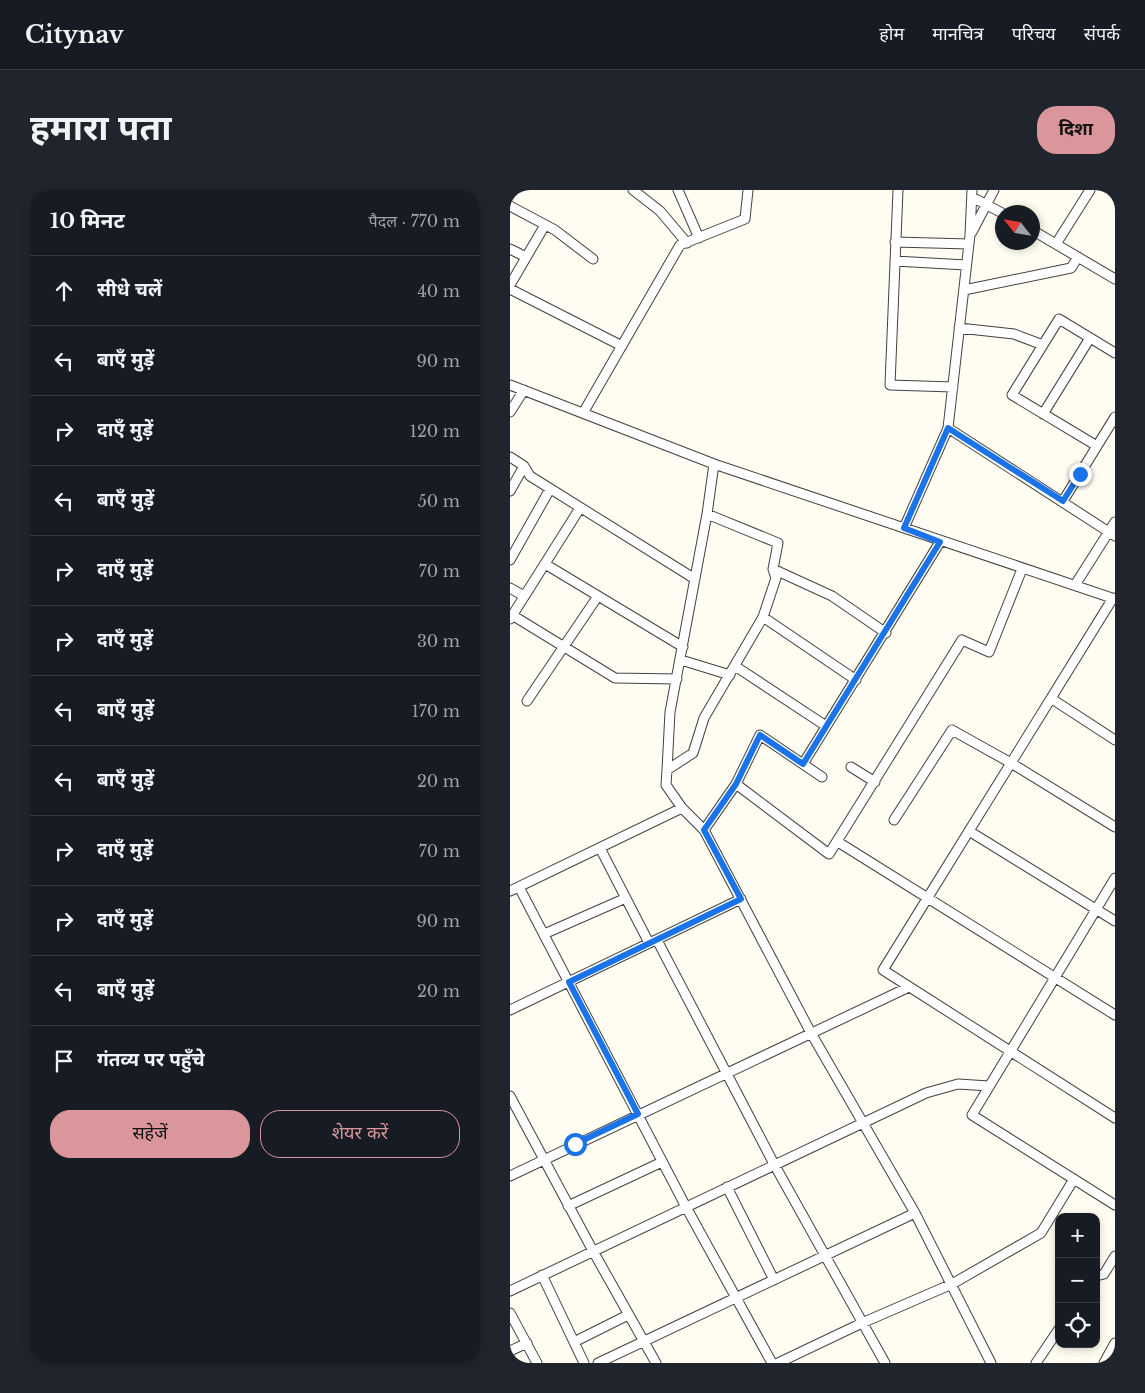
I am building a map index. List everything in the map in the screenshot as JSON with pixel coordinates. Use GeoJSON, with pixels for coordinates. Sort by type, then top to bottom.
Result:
{"type":"FeatureCollection","features":[{"type":"Feature","properties":{"kind":"street"},"geometry":{"type":"LineString","coordinates":[[633,190],[660,211],[687,243]]}},
{"type":"Feature","properties":{"kind":"street"},"geometry":{"type":"LineString","coordinates":[[678,190],[699,238]]}},
{"type":"Feature","properties":{"kind":"street"},"geometry":{"type":"LineString","coordinates":[[583,413],[680,245],[745,219],[748,190]]}},
{"type":"Feature","properties":{"kind":"street"},"geometry":{"type":"LineString","coordinates":[[898,190],[890,385],[953,387]]}},
{"type":"Feature","properties":{"kind":"street"},"geometry":{"type":"LineString","coordinates":[[969,240],[994,190]]}},
{"type":"Feature","properties":{"kind":"street"},"geometry":{"type":"LineString","coordinates":[[1056,244],[1090,190]]}},
{"type":"Feature","properties":{"kind":"street"},"geometry":{"type":"LineString","coordinates":[[972,193],[995,208]]}},
{"type":"Feature","properties":{"kind":"street"},"geometry":{"type":"LineString","coordinates":[[904,528],[948,428],[964,290],[972,193]]}},
{"type":"Feature","properties":{"kind":"street"},"geometry":{"type":"LineString","coordinates":[[510,206],[545,224],[593,259]]}},
{"type":"Feature","properties":{"kind":"street"},"geometry":{"type":"LineString","coordinates":[[510,285],[545,224]]}},
{"type":"Feature","properties":{"kind":"street"},"geometry":{"type":"LineString","coordinates":[[1040,235],[1115,279]]}},
{"type":"Feature","properties":{"kind":"street"},"geometry":{"type":"LineString","coordinates":[[895,242],[969,240]]}},
{"type":"Feature","properties":{"kind":"street"},"geometry":{"type":"LineString","coordinates":[[510,249],[526,257]]}},
{"type":"Feature","properties":{"kind":"street"},"geometry":{"type":"LineString","coordinates":[[964,290],[1072,268],[1078,257]]}},
{"type":"Feature","properties":{"kind":"street"},"geometry":{"type":"LineString","coordinates":[[895,261],[966,265]]}},
{"type":"Feature","properties":{"kind":"street"},"geometry":{"type":"LineString","coordinates":[[510,290],[622,346]]}},
{"type":"Feature","properties":{"kind":"street"},"geometry":{"type":"LineString","coordinates":[[1097,446],[1012,395],[1059,319],[1115,353]]}},
{"type":"Feature","properties":{"kind":"street"},"geometry":{"type":"LineString","coordinates":[[959,328],[1014,334],[1043,345]]}},
{"type":"Feature","properties":{"kind":"street"},"geometry":{"type":"LineString","coordinates":[[1043,414],[1090,338]]}},
{"type":"Feature","properties":{"kind":"street"},"geometry":{"type":"LineString","coordinates":[[510,385],[714,464],[940,542],[1114,598],[883,970],[1115,1118]]}},
{"type":"Feature","properties":{"kind":"street"},"geometry":{"type":"LineString","coordinates":[[510,412],[524,390]]}},
{"type":"Feature","properties":{"kind":"street"},"geometry":{"type":"LineString","coordinates":[[1063,501],[1115,417]]}},
{"type":"Feature","properties":{"kind":"street"},"geometry":{"type":"LineString","coordinates":[[948,428],[1112,534]]}},
{"type":"Feature","properties":{"kind":"street"},"geometry":{"type":"LineString","coordinates":[[510,457],[524,466],[530,476],[695,580]]}},
{"type":"Feature","properties":{"kind":"street"},"geometry":{"type":"LineString","coordinates":[[714,464],[707,514],[670,712],[666,785],[682,808],[704,830],[811,1033],[915,1213],[991,1363]]}},
{"type":"Feature","properties":{"kind":"street"},"geometry":{"type":"LineString","coordinates":[[510,491],[524,466]]}},
{"type":"Feature","properties":{"kind":"street"},"geometry":{"type":"LineString","coordinates":[[510,560],[550,489]]}},
{"type":"Feature","properties":{"kind":"street"},"geometry":{"type":"LineString","coordinates":[[580,508],[511,617],[564,646],[615,678],[677,679]]}},
{"type":"Feature","properties":{"kind":"street"},"geometry":{"type":"LineString","coordinates":[[667,770],[693,753],[704,718],[764,617],[776,578],[773,569],[778,543],[707,514]]}},
{"type":"Feature","properties":{"kind":"street"},"geometry":{"type":"LineString","coordinates":[[1075,585],[1112,534],[1115,522]]}},
{"type":"Feature","properties":{"kind":"street"},"geometry":{"type":"LineString","coordinates":[[803,764],[886,633],[940,542]]}},
{"type":"Feature","properties":{"kind":"street"},"geometry":{"type":"LineString","coordinates":[[545,564],[682,647]]}},
{"type":"Feature","properties":{"kind":"street"},"geometry":{"type":"LineString","coordinates":[[773,569],[832,596],[886,633]]}},
{"type":"Feature","properties":{"kind":"street"},"geometry":{"type":"LineString","coordinates":[[736,784],[829,854],[962,640],[989,652],[1022,569]]}},
{"type":"Feature","properties":{"kind":"street"},"geometry":{"type":"LineString","coordinates":[[510,588],[524,596]]}},
{"type":"Feature","properties":{"kind":"street"},"geometry":{"type":"LineString","coordinates":[[527,701],[598,596]]}},
{"type":"Feature","properties":{"kind":"street"},"geometry":{"type":"LineString","coordinates":[[764,617],[856,680]]}},
{"type":"Feature","properties":{"kind":"street"},"geometry":{"type":"LineString","coordinates":[[680,660],[730,674]]}},
{"type":"Feature","properties":{"kind":"street"},"geometry":{"type":"LineString","coordinates":[[735,666],[826,726]]}},
{"type":"Feature","properties":{"kind":"street"},"geometry":{"type":"LineString","coordinates":[[1052,699],[1115,740]]}},
{"type":"Feature","properties":{"kind":"street"},"geometry":{"type":"LineString","coordinates":[[894,820],[952,730],[1011,763],[1115,828]]}},
{"type":"Feature","properties":{"kind":"street"},"geometry":{"type":"LineString","coordinates":[[704,830],[736,784],[760,735],[822,777]]}},
{"type":"Feature","properties":{"kind":"street"},"geometry":{"type":"LineString","coordinates":[[851,767],[875,782]]}},
{"type":"Feature","properties":{"kind":"street"},"geometry":{"type":"LineString","coordinates":[[682,808],[513,888],[544,934],[662,1162],[772,1363]]}},
{"type":"Feature","properties":{"kind":"street"},"geometry":{"type":"LineString","coordinates":[[969,830],[1115,921]]}},
{"type":"Feature","properties":{"kind":"street"},"geometry":{"type":"LineString","coordinates":[[838,842],[929,897],[1115,1015]]}},
{"type":"Feature","properties":{"kind":"street"},"geometry":{"type":"LineString","coordinates":[[600,848],[626,898],[726,1072],[774,1164],[885,1363]]}},
{"type":"Feature","properties":{"kind":"street"},"geometry":{"type":"LineString","coordinates":[[1115,878],[972,1114],[1115,1205]]}},
{"type":"Feature","properties":{"kind":"street"},"geometry":{"type":"LineString","coordinates":[[544,934],[626,898]]}},
{"type":"Feature","properties":{"kind":"street"},"geometry":{"type":"LineString","coordinates":[[510,1010],[741,899]]}},
{"type":"Feature","properties":{"kind":"street"},"geometry":{"type":"LineString","coordinates":[[510,1176],[726,1072],[909,987]]}},
{"type":"Feature","properties":{"kind":"street"},"geometry":{"type":"LineString","coordinates":[[510,1290],[926,1093],[958,1084],[990,1086]]}},
{"type":"Feature","properties":{"kind":"street"},"geometry":{"type":"LineString","coordinates":[[510,1096],[592,1251],[656,1363]]}},
{"type":"Feature","properties":{"kind":"street"},"geometry":{"type":"LineString","coordinates":[[568,1206],[662,1162]]}},
{"type":"Feature","properties":{"kind":"street"},"geometry":{"type":"LineString","coordinates":[[778,1363],[862,1323],[952,1284],[1041,1233],[1074,1179]]}},
{"type":"Feature","properties":{"kind":"street"},"geometry":{"type":"LineString","coordinates":[[727,1187],[774,1280]]}},
{"type":"Feature","properties":{"kind":"street"},"geometry":{"type":"LineString","coordinates":[[598,1363],[915,1213]]}},
{"type":"Feature","properties":{"kind":"street"},"geometry":{"type":"LineString","coordinates":[[1100,1275],[1104,1274],[1115,1256]]}},
{"type":"Feature","properties":{"kind":"street"},"geometry":{"type":"LineString","coordinates":[[542,1275],[584,1363]]}},
{"type":"Feature","properties":{"kind":"street"},"geometry":{"type":"LineString","coordinates":[[510,1313],[538,1363]]}},
{"type":"Feature","properties":{"kind":"street"},"geometry":{"type":"LineString","coordinates":[[574,1342],[628,1315]]}},
{"type":"Feature","properties":{"kind":"street"},"geometry":{"type":"LineString","coordinates":[[1036,1363],[1055,1335]]}},
{"type":"Feature","properties":{"kind":"street"},"geometry":{"type":"LineString","coordinates":[[510,1351],[526,1343]]}},
{"type":"Feature","properties":{"kind":"street"},"geometry":{"type":"LineString","coordinates":[[1104,1363],[1115,1343]]}},
{"type":"Feature","properties":{"kind":"route"},"geometry":{"type":"LineString","coordinates":[[575,1144],[638,1114],[569,982],[741,899],[704,830],[736,784],[760,735],[803,764],[886,633],[940,542],[904,528],[948,428],[1063,501],[1080,474]]}}]}
